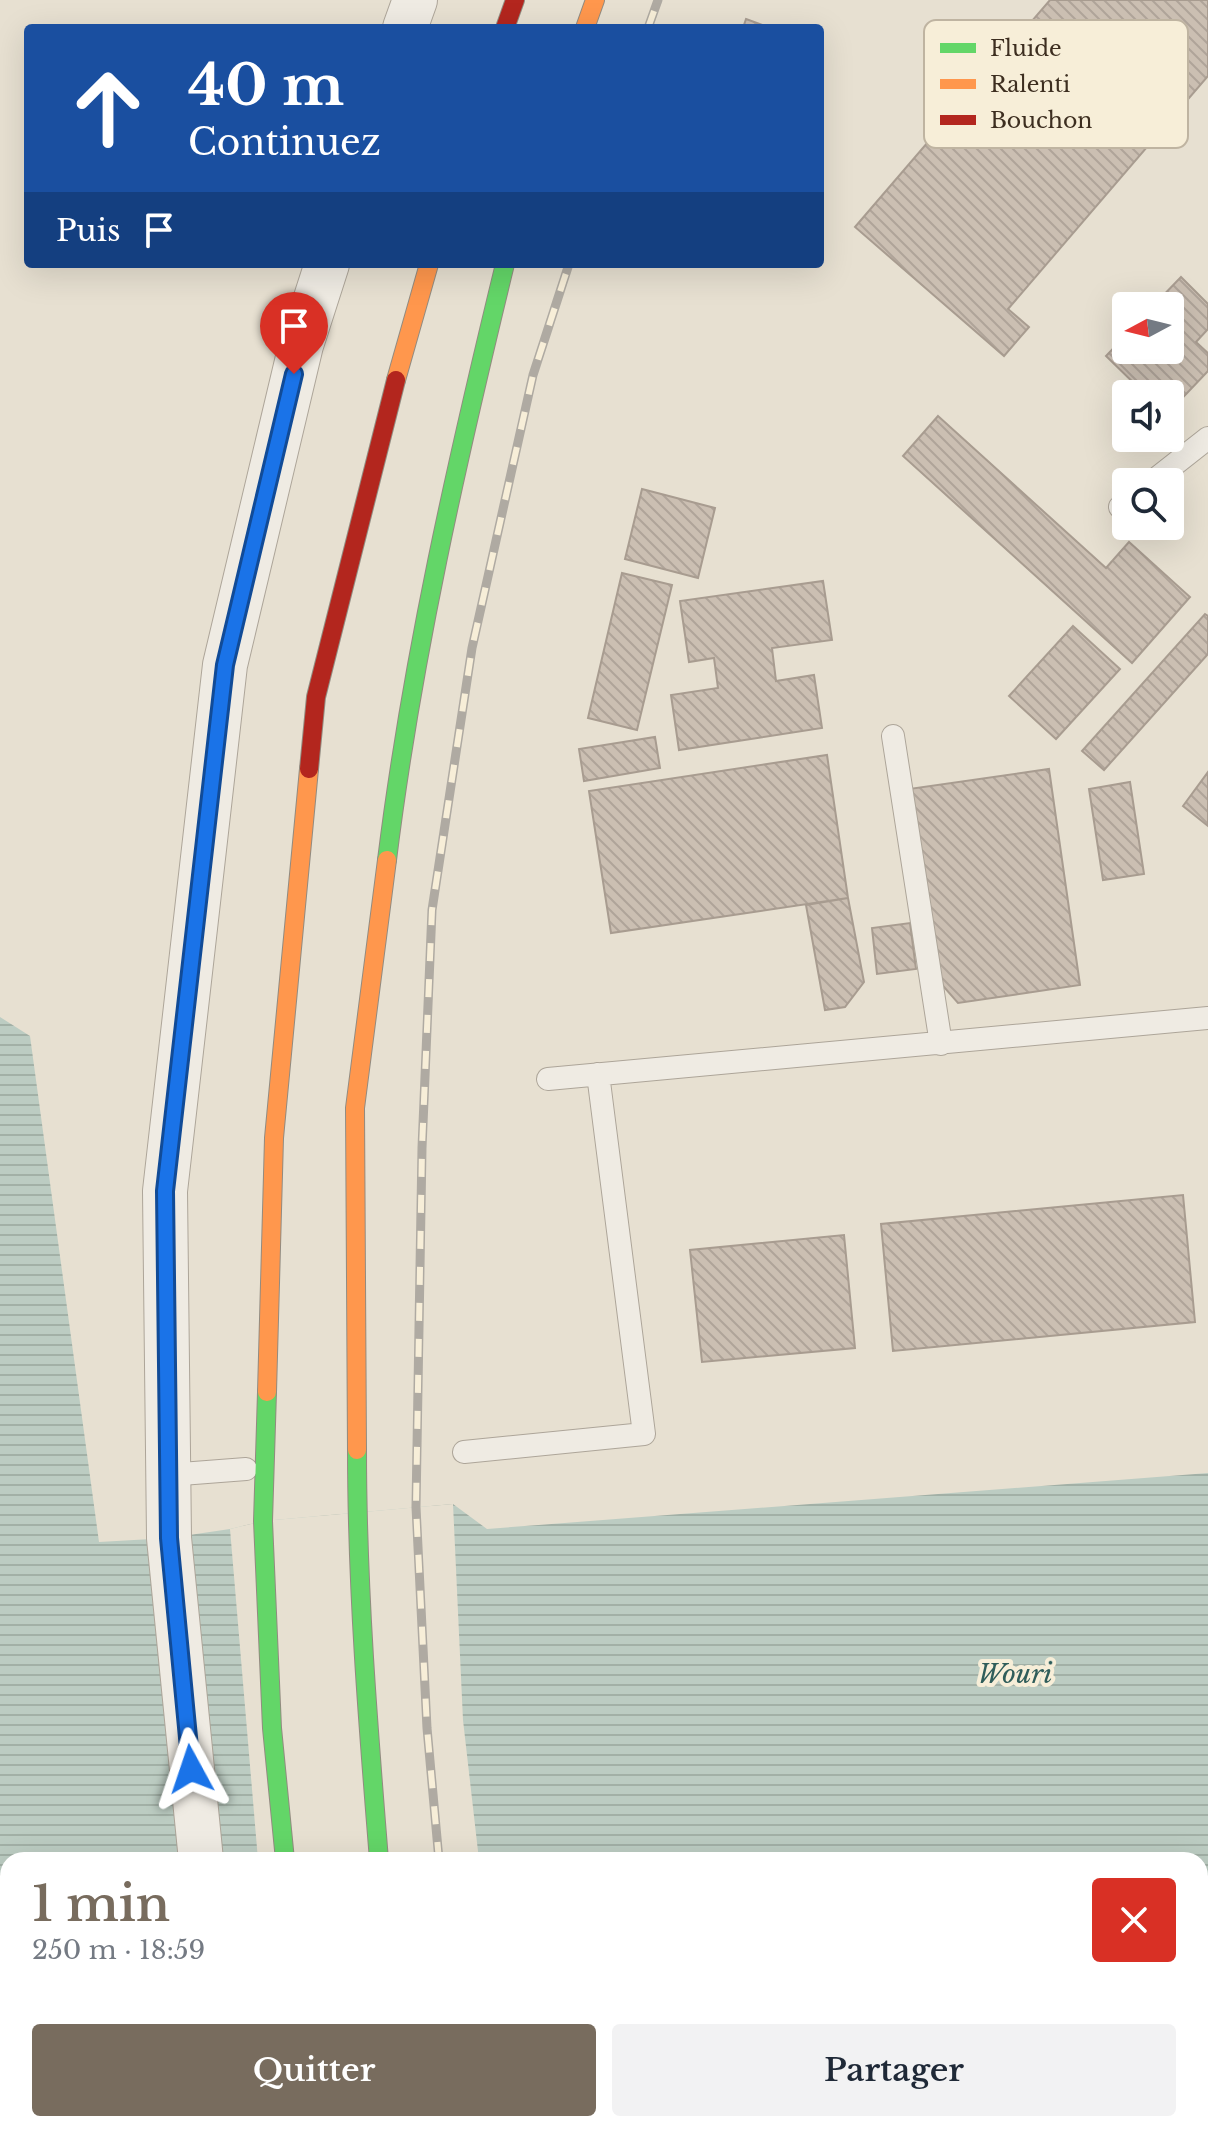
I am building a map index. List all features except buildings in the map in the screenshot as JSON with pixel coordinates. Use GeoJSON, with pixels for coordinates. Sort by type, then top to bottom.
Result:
{"type":"FeatureCollection","features":[{"type":"Feature","properties":{"kind":"highway"},"geometry":{"type":"LineString","coordinates":[[506,24],[515,0]]}},
{"type":"Feature","properties":{"kind":"highway"},"geometry":{"type":"LineString","coordinates":[[586,24],[595,0]]}},
{"type":"Feature","properties":{"kind":"highway"},"geometry":{"type":"LineString","coordinates":[[284,1852],[272,1728],[263,1521],[274,1138],[316,697],[380,437],[428,268]]}},
{"type":"Feature","properties":{"kind":"highway"},"geometry":{"type":"LineString","coordinates":[[378,1852],[368,1727],[357,1513],[355,1108],[401,747],[455,468],[504,268]]}},
{"type":"Feature","properties":{"kind":"street"},"geometry":{"type":"LineString","coordinates":[[406,24],[415,0]]}},
{"type":"Feature","properties":{"kind":"street"},"geometry":{"type":"LineString","coordinates":[[200,1852],[169,1538],[165,1191],[225,665],[301,345],[326,268]]}},
{"type":"Feature","properties":{"kind":"lane"},"geometry":{"type":"LineString","coordinates":[[1170,468],[1208,438]]}},
{"type":"Feature","properties":{"kind":"lane"},"geometry":{"type":"LineString","coordinates":[[893,736],[941,1044]]}},
{"type":"Feature","properties":{"kind":"lane"},"geometry":{"type":"LineString","coordinates":[[548,1079],[1208,1018]]}},
{"type":"Feature","properties":{"kind":"lane"},"geometry":{"type":"LineString","coordinates":[[464,1452],[644,1434],[598,1074]]}},
{"type":"Feature","properties":{"kind":"lane"},"geometry":{"type":"LineString","coordinates":[[168,1475],[246,1469]]}},
{"type":"Feature","properties":{"kind":"water","name":"Wouri"},"geometry":{"type":"Polygon","coordinates":[[[0,1017],[30,1036],[99,1542],[169,1538],[263,1521],[453,1504],[487,1529],[1208,1473],[1208,1852],[0,1852],[0,1017]]]}},
{"type":"Feature","properties":{"kind":"pier"},"geometry":{"type":"Polygon","coordinates":[[[453,1504],[463,1720],[478,1852],[257,1852],[230,1529],[263,1521],[453,1504]]]}},
{"type":"Feature","properties":{"kind":"railway"},"geometry":{"type":"LineString","coordinates":[[649,24],[658,0]]}},
{"type":"Feature","properties":{"kind":"railway"},"geometry":{"type":"LineString","coordinates":[[438,1852],[427,1728],[416,1507],[422,1148],[432,910],[472,648],[533,375],[568,268]]}},
{"type":"Feature","properties":{"kind":"traffic: fast"},"geometry":{"type":"LineString","coordinates":[[387,860],[409,709],[437,560],[504,268]]}},
{"type":"Feature","properties":{"kind":"traffic: fast"},"geometry":{"type":"LineString","coordinates":[[267,1392],[263,1521],[272,1728],[284,1852]]}},
{"type":"Feature","properties":{"kind":"traffic: fast"},"geometry":{"type":"LineString","coordinates":[[357,1450],[361,1604],[378,1852]]}},
{"type":"Feature","properties":{"kind":"traffic: slow"},"geometry":{"type":"LineString","coordinates":[[586,24],[595,0]]}},
{"type":"Feature","properties":{"kind":"traffic: slow"},"geometry":{"type":"LineString","coordinates":[[396,380],[428,268]]}},
{"type":"Feature","properties":{"kind":"traffic: slow"},"geometry":{"type":"LineString","coordinates":[[267,1392],[274,1138],[309,769]]}},
{"type":"Feature","properties":{"kind":"traffic: slow"},"geometry":{"type":"LineString","coordinates":[[357,1450],[355,1108],[387,860]]}},
{"type":"Feature","properties":{"kind":"traffic: jam"},"geometry":{"type":"LineString","coordinates":[[506,24],[515,0]]}},
{"type":"Feature","properties":{"kind":"traffic: jam"},"geometry":{"type":"LineString","coordinates":[[309,769],[316,697],[396,380]]}},
{"type":"Feature","properties":{"kind":"route"},"geometry":{"type":"LineString","coordinates":[[191,1769],[169,1538],[165,1191],[225,665],[294,374]]}}]}
